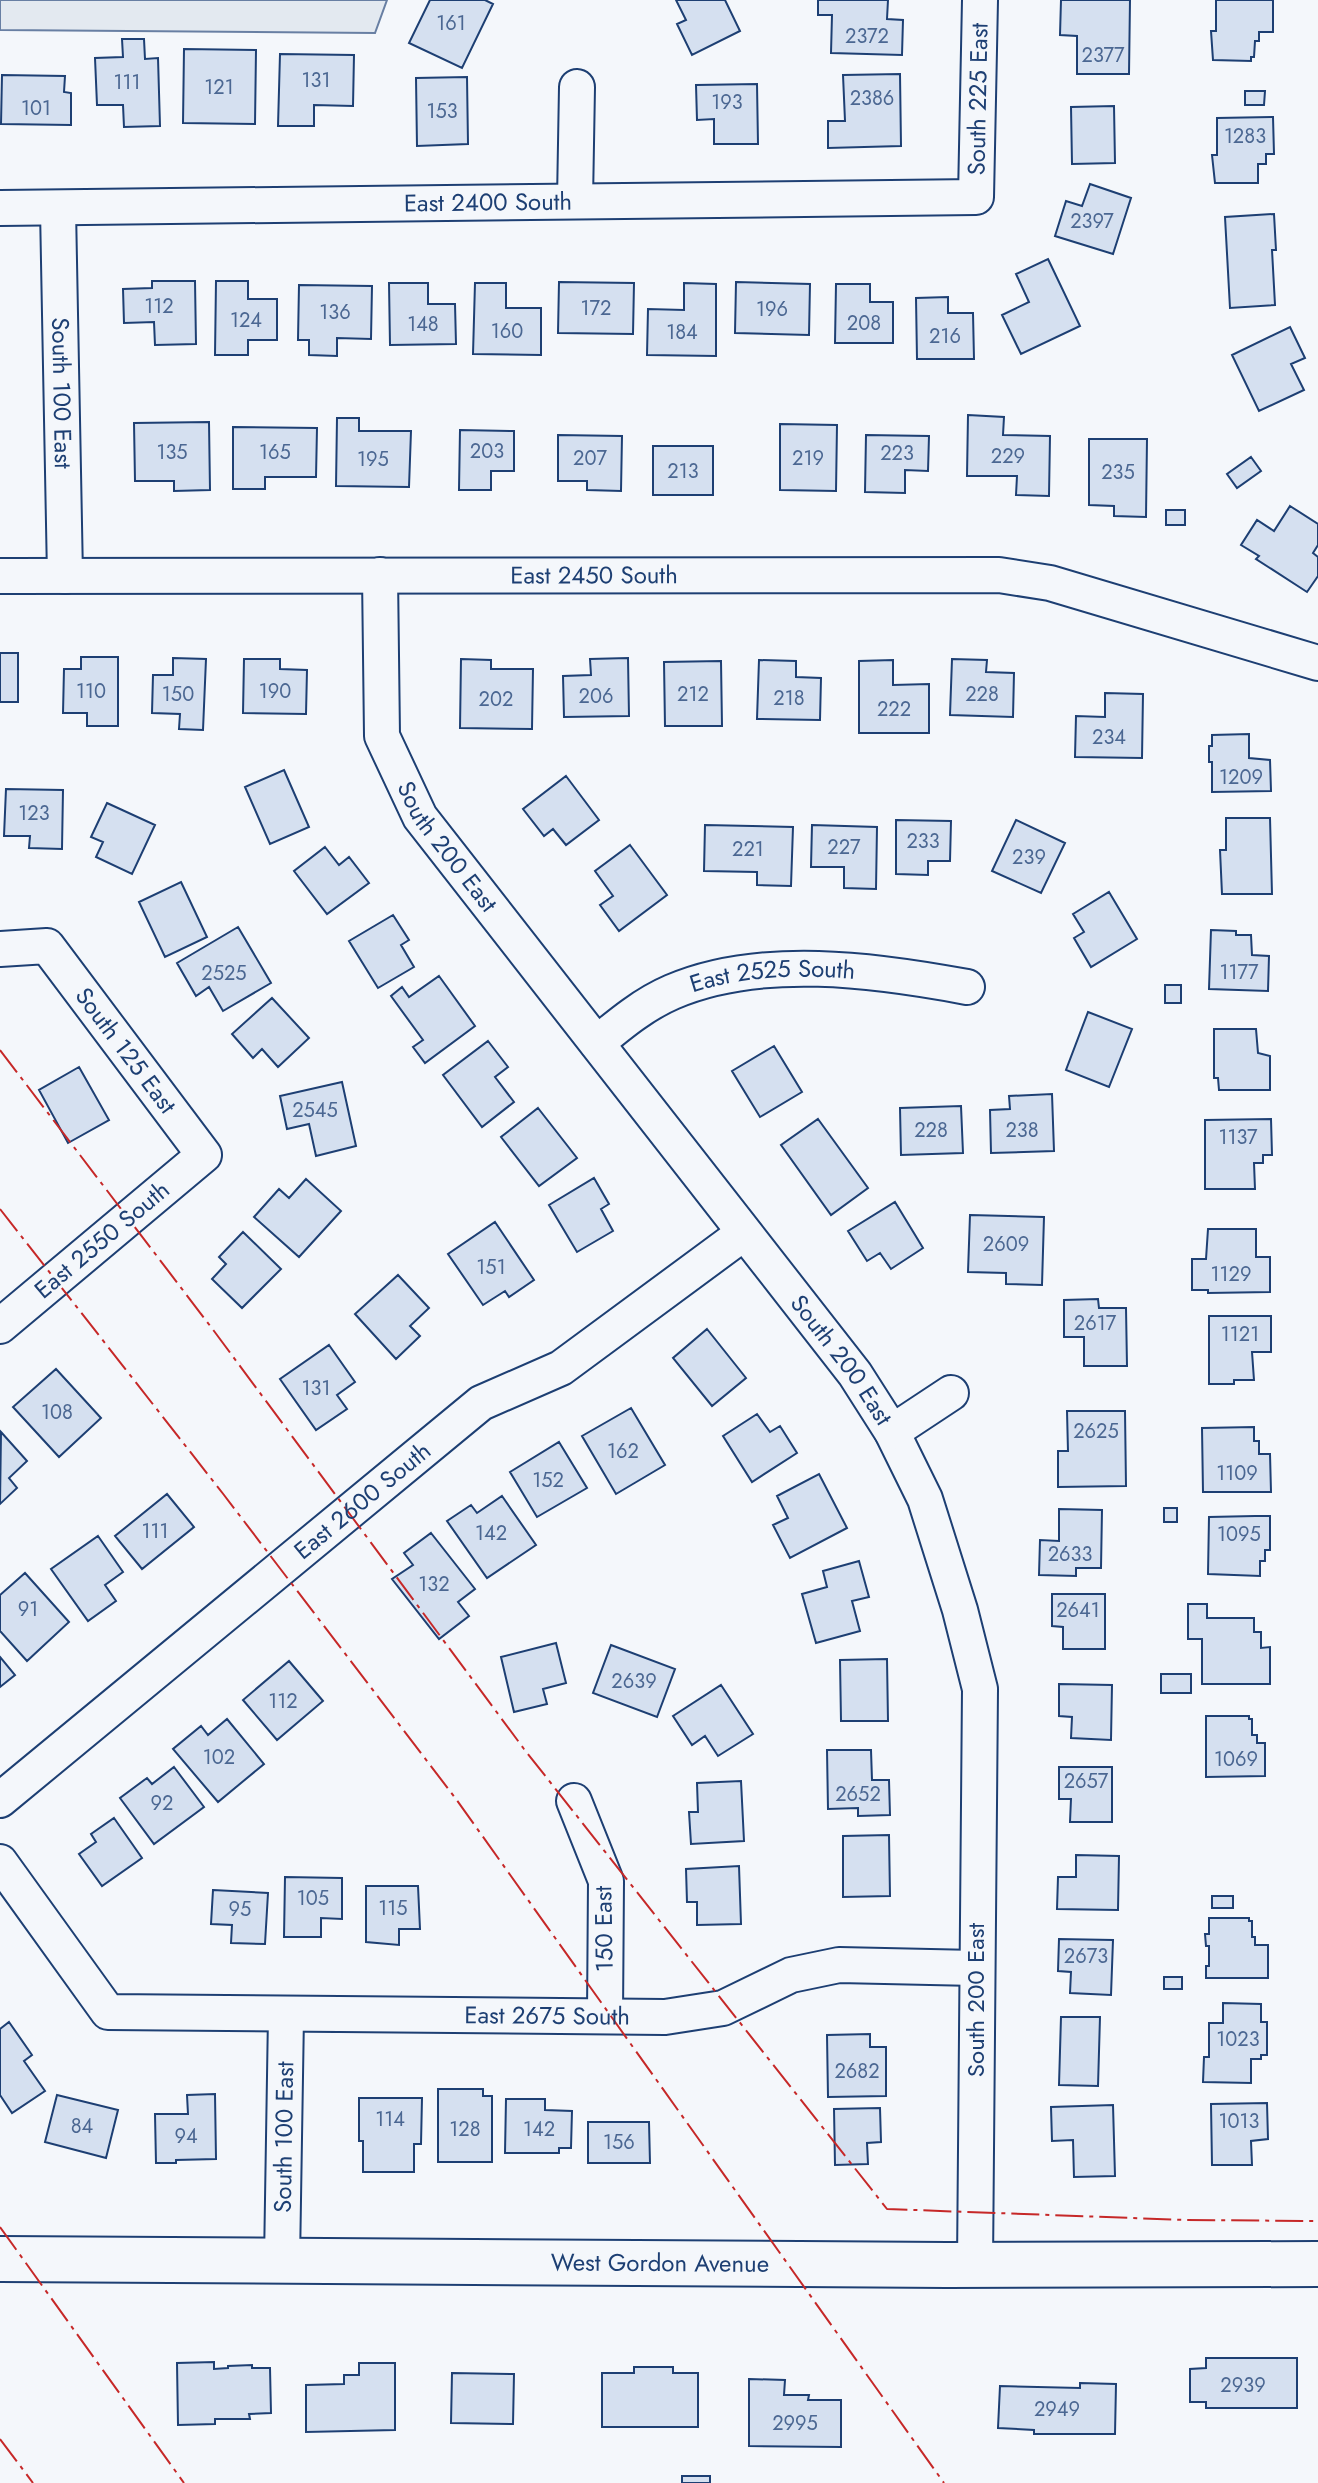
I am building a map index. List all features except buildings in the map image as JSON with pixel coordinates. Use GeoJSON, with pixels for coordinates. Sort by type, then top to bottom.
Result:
{"type":"FeatureCollection","features":[{"type":"Feature","properties":{"kind":"main road","name":"West Gordon Avenue"},"geometry":{"type":"LineString","coordinates":[[0,2259],[1318,2264]]}},
{"type":"Feature","properties":{"kind":"street","name":"South 225 East"},"geometry":{"type":"LineString","coordinates":[[976,197],[980,0]]}},
{"type":"Feature","properties":{"kind":"street"},"geometry":{"type":"LineString","coordinates":[[575,200],[577,87]]}},
{"type":"Feature","properties":{"kind":"street","name":"East 2400 South"},"geometry":{"type":"LineString","coordinates":[[0,208],[976,197]]}},
{"type":"Feature","properties":{"kind":"street","name":"South 100 East"},"geometry":{"type":"LineString","coordinates":[[58,209],[65,576]]}},
{"type":"Feature","properties":{"kind":"street","name":"South 200 East"},"geometry":{"type":"LineString","coordinates":[[380,575],[382,736],[420,817],[855,1374],[892,1432],[925,1499],[960,1610],[980,1689],[975,2265]]}},
{"type":"Feature","properties":{"kind":"street","name":"East 2450 South"},"geometry":{"type":"LineString","coordinates":[[0,576],[999,575],[1050,583],[1318,663]]}},
{"type":"Feature","properties":{"kind":"street","name":"South 125 East"},"geometry":{"type":"LineString","coordinates":[[0,949],[47,946],[204,1155]]}},
{"type":"Feature","properties":{"kind":"street","name":"East 2525 South"},"geometry":{"type":"LineString","coordinates":[[597,1043],[627,1017],[671,992],[721,975],[810,970],[898,975],[967,987]]}},
{"type":"Feature","properties":{"kind":"street","name":"East 2550 South"},"geometry":{"type":"LineString","coordinates":[[0,1326],[204,1155]]}},
{"type":"Feature","properties":{"kind":"street","name":"East 2600 South"},"geometry":{"type":"LineString","coordinates":[[0,1800],[481,1403],[561,1368],[744,1233]]}},
{"type":"Feature","properties":{"kind":"street"},"geometry":{"type":"LineString","coordinates":[[892,1432],[951,1393]]}},
{"type":"Feature","properties":{"kind":"street","name":"150 East"},"geometry":{"type":"LineString","coordinates":[[574,1801],[606,1881],[605,2015]]}},
{"type":"Feature","properties":{"kind":"street","name":"East 2675 South"},"geometry":{"type":"LineString","coordinates":[[0,1862],[108,2012],[665,2017],[723,2008],[791,1975],[839,1965],[976,1968]]}},
{"type":"Feature","properties":{"kind":"street","name":"South 100 East"},"geometry":{"type":"LineString","coordinates":[[282,2261],[286,2015]]}},
{"type":"Feature","properties":{"kind":"shaded area"},"geometry":{"type":"Polygon","coordinates":[[[0,0],[387,0],[375,33],[0,30],[0,0]]]}},
{"type":"Feature","properties":{"kind":"power"},"geometry":{"type":"LineString","coordinates":[[0,1050],[214,1331],[524,1749],[887,2209],[1185,2220],[1318,2221]]}},
{"type":"Feature","properties":{"kind":"power"},"geometry":{"type":"LineString","coordinates":[[0,1209],[456,1799],[944,2483]]}},
{"type":"Feature","properties":{"kind":"power"},"geometry":{"type":"LineString","coordinates":[[0,2227],[184,2483]]}},
{"type":"Feature","properties":{"kind":"power"},"geometry":{"type":"LineString","coordinates":[[0,2439],[33,2483]]}}]}
